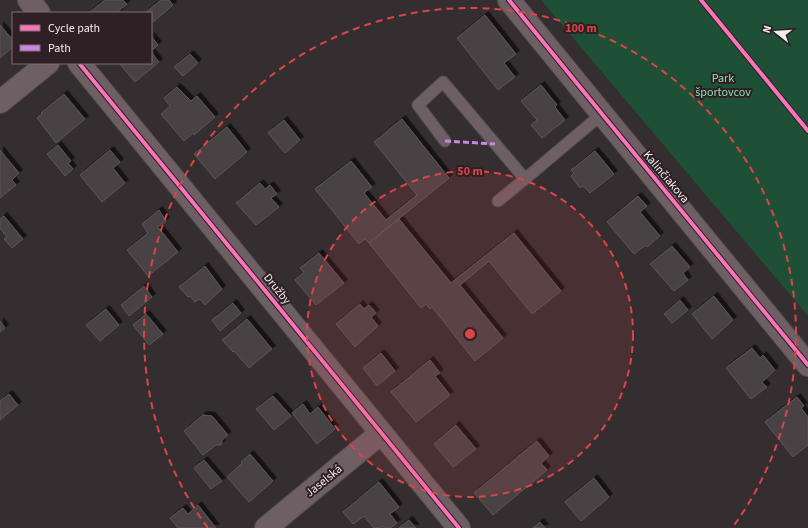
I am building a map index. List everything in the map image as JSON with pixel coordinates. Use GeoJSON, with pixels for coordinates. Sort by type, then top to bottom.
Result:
{"type":"FeatureCollection","features":[{"type":"Feature","properties":{"kind":"street"},"geometry":{"type":"LineString","coordinates":[[28,0],[38,12]]}},
{"type":"Feature","properties":{"kind":"street","name":"Kalinčiakova"},"geometry":{"type":"LineString","coordinates":[[509,0],[808,365]]}},
{"type":"Feature","properties":{"kind":"street"},"geometry":{"type":"LineString","coordinates":[[0,102],[47,64]]}},
{"type":"Feature","properties":{"kind":"street","name":"Družby"},"geometry":{"type":"LineString","coordinates":[[80,64],[459,528]]}},
{"type":"Feature","properties":{"kind":"street","name":"Jaselská"},"geometry":{"type":"LineString","coordinates":[[266,528],[381,433]]}},
{"type":"Feature","properties":{"kind":"lane"},"geometry":{"type":"LineString","coordinates":[[445,141],[418,105],[443,82],[525,179]]}},
{"type":"Feature","properties":{"kind":"lane"},"geometry":{"type":"LineString","coordinates":[[498,201],[602,114]]}},
{"type":"Feature","properties":{"kind":"green space","name":"Park športovcov"},"geometry":{"type":"Polygon","coordinates":[[[541,0],[808,0],[808,316],[541,0]]]}},
{"type":"Feature","properties":{"kind":"building"},"geometry":{"type":"Polygon","coordinates":[[[105,0],[123,0],[127,4],[118,11],[119,12],[90,12],[105,0]]]}},
{"type":"Feature","properties":{"kind":"building"},"geometry":{"type":"Polygon","coordinates":[[[161,0],[169,0],[173,5],[153,22],[152,12],[146,12],[161,0]]]}},
{"type":"Feature","properties":{"kind":"building"},"geometry":{"type":"Polygon","coordinates":[[[485,15],[516,54],[504,63],[515,77],[498,90],[457,38],[485,15]]]}},
{"type":"Feature","properties":{"kind":"building"},"geometry":{"type":"Polygon","coordinates":[[[0,25],[12,39],[12,48],[0,58],[0,25]]]}},
{"type":"Feature","properties":{"kind":"building"},"geometry":{"type":"Polygon","coordinates":[[[152,37],[158,45],[152,50],[152,37]]]}},
{"type":"Feature","properties":{"kind":"building"},"geometry":{"type":"Polygon","coordinates":[[[152,53],[159,62],[135,82],[120,64],[152,64],[152,53]]]}},
{"type":"Feature","properties":{"kind":"building"},"geometry":{"type":"Polygon","coordinates":[[[190,54],[198,63],[183,76],[174,67],[190,54]]]}},
{"type":"Feature","properties":{"kind":"building"},"geometry":{"type":"Polygon","coordinates":[[[541,85],[557,105],[555,107],[565,120],[542,138],[531,125],[537,120],[521,101],[541,85]]]}},
{"type":"Feature","properties":{"kind":"building"},"geometry":{"type":"Polygon","coordinates":[[[177,87],[191,101],[197,96],[215,117],[194,135],[193,133],[184,141],[161,114],[170,106],[164,98],[177,87]]]}},
{"type":"Feature","properties":{"kind":"building"},"geometry":{"type":"Polygon","coordinates":[[[64,94],[85,119],[56,143],[37,118],[64,94]]]}},
{"type":"Feature","properties":{"kind":"building"},"geometry":{"type":"Polygon","coordinates":[[[402,119],[449,178],[369,243],[365,239],[359,244],[315,189],[351,161],[372,187],[364,193],[386,220],[417,195],[374,142],[402,119]]]}},
{"type":"Feature","properties":{"kind":"building"},"geometry":{"type":"Polygon","coordinates":[[[284,120],[300,140],[285,153],[268,133],[284,120]]]}},
{"type":"Feature","properties":{"kind":"building"},"geometry":{"type":"Polygon","coordinates":[[[227,127],[247,152],[215,179],[194,154],[227,127]]]}},
{"type":"Feature","properties":{"kind":"building"},"geometry":{"type":"Polygon","coordinates":[[[58,145],[71,161],[68,163],[73,169],[65,176],[47,154],[58,145]]]}},
{"type":"Feature","properties":{"kind":"building"},"geometry":{"type":"Polygon","coordinates":[[[0,150],[19,173],[12,180],[16,185],[0,198],[0,150]]]}},
{"type":"Feature","properties":{"kind":"building"},"geometry":{"type":"Polygon","coordinates":[[[110,150],[120,162],[113,168],[125,183],[102,202],[80,175],[110,150]]]}},
{"type":"Feature","properties":{"kind":"building"},"geometry":{"type":"Polygon","coordinates":[[[595,151],[614,174],[590,193],[583,186],[580,188],[571,176],[574,173],[571,170],[595,151]]]}},
{"type":"Feature","properties":{"kind":"building"},"geometry":{"type":"Polygon","coordinates":[[[260,183],[265,189],[270,185],[277,194],[271,198],[279,207],[256,225],[236,203],[260,183]]]}},
{"type":"Feature","properties":{"kind":"building"},"geometry":{"type":"Polygon","coordinates":[[[638,196],[647,206],[640,212],[660,236],[647,247],[646,245],[634,254],[607,222],[638,196]]]}},
{"type":"Feature","properties":{"kind":"building"},"geometry":{"type":"Polygon","coordinates":[[[159,210],[166,221],[158,227],[178,252],[148,276],[127,250],[148,233],[142,224],[159,210]]]}},
{"type":"Feature","properties":{"kind":"building"},"geometry":{"type":"Polygon","coordinates":[[[4,216],[23,239],[12,248],[4,239],[7,237],[0,228],[0,219],[4,216]]]}},
{"type":"Feature","properties":{"kind":"building"},"geometry":{"type":"Polygon","coordinates":[[[399,219],[451,283],[514,233],[561,291],[532,314],[489,261],[460,285],[503,338],[475,361],[432,307],[430,309],[426,304],[421,308],[369,243],[399,219]]]}},
{"type":"Feature","properties":{"kind":"building"},"geometry":{"type":"Polygon","coordinates":[[[672,246],[690,267],[683,273],[688,280],[674,291],[650,264],[672,246]]]}},
{"type":"Feature","properties":{"kind":"building"},"geometry":{"type":"Polygon","coordinates":[[[319,253],[344,283],[316,305],[295,280],[304,272],[300,268],[319,253]]]}},
{"type":"Feature","properties":{"kind":"building"},"geometry":{"type":"Polygon","coordinates":[[[205,266],[222,289],[205,305],[200,299],[195,302],[179,287],[205,266]]]}},
{"type":"Feature","properties":{"kind":"building"},"geometry":{"type":"Polygon","coordinates":[[[144,286],[152,297],[129,316],[121,305],[144,286]]]}},
{"type":"Feature","properties":{"kind":"building"},"geometry":{"type":"Polygon","coordinates":[[[714,296],[733,320],[712,339],[692,314],[714,296]]]}},
{"type":"Feature","properties":{"kind":"building"},"geometry":{"type":"Polygon","coordinates":[[[680,300],[688,310],[672,323],[664,314],[680,300]]]}},
{"type":"Feature","properties":{"kind":"building"},"geometry":{"type":"Polygon","coordinates":[[[233,303],[241,313],[220,331],[212,320],[233,303]]]}},
{"type":"Feature","properties":{"kind":"building"},"geometry":{"type":"Polygon","coordinates":[[[360,304],[364,309],[369,305],[376,313],[371,317],[378,326],[355,347],[336,324],[360,304]]]}},
{"type":"Feature","properties":{"kind":"building"},"geometry":{"type":"Polygon","coordinates":[[[106,309],[119,325],[100,341],[86,325],[106,309]]]}},
{"type":"Feature","properties":{"kind":"building"},"geometry":{"type":"Polygon","coordinates":[[[146,314],[163,334],[149,345],[133,325],[146,314]]]}},
{"type":"Feature","properties":{"kind":"building"},"geometry":{"type":"Polygon","coordinates":[[[247,319],[272,349],[249,368],[222,340],[247,319]]]}},
{"type":"Feature","properties":{"kind":"building"},"geometry":{"type":"Polygon","coordinates":[[[0,321],[5,328],[0,332],[0,321]]]}},
{"type":"Feature","properties":{"kind":"building"},"geometry":{"type":"Polygon","coordinates":[[[752,348],[760,358],[763,355],[775,370],[762,382],[767,387],[751,399],[726,368],[752,348]]]}},
{"type":"Feature","properties":{"kind":"building"},"geometry":{"type":"Polygon","coordinates":[[[381,353],[395,371],[377,386],[363,368],[381,353]]]}},
{"type":"Feature","properties":{"kind":"building"},"geometry":{"type":"Polygon","coordinates":[[[430,360],[440,373],[435,376],[450,395],[416,422],[391,392],[430,360]]]}},
{"type":"Feature","properties":{"kind":"building"},"geometry":{"type":"Polygon","coordinates":[[[9,394],[18,405],[0,420],[0,401],[9,394]]]}},
{"type":"Feature","properties":{"kind":"building"},"geometry":{"type":"Polygon","coordinates":[[[273,396],[291,416],[274,430],[256,409],[273,396]]]}},
{"type":"Feature","properties":{"kind":"building"},"geometry":{"type":"Polygon","coordinates":[[[797,397],[804,406],[801,408],[808,417],[808,445],[793,457],[765,422],[797,397]]]}},
{"type":"Feature","properties":{"kind":"building"},"geometry":{"type":"Polygon","coordinates":[[[303,404],[310,414],[318,407],[335,429],[317,444],[292,413],[303,404]]]}},
{"type":"Feature","properties":{"kind":"building"},"geometry":{"type":"Polygon","coordinates":[[[203,415],[212,416],[228,435],[222,440],[221,445],[216,445],[203,455],[184,431],[203,415]]]}},
{"type":"Feature","properties":{"kind":"building"},"geometry":{"type":"Polygon","coordinates":[[[456,425],[476,449],[453,467],[434,444],[456,425]]]}},
{"type":"Feature","properties":{"kind":"building"},"geometry":{"type":"Polygon","coordinates":[[[537,441],[549,456],[541,463],[547,470],[493,515],[474,493],[537,441]]]}},
{"type":"Feature","properties":{"kind":"building"},"geometry":{"type":"Polygon","coordinates":[[[250,454],[273,481],[249,502],[227,477],[250,454]]]}},
{"type":"Feature","properties":{"kind":"building"},"geometry":{"type":"Polygon","coordinates":[[[204,460],[222,481],[211,489],[194,468],[204,460]]]}},
{"type":"Feature","properties":{"kind":"building"},"geometry":{"type":"Polygon","coordinates":[[[594,478],[609,497],[581,521],[565,502],[594,478]]]}},
{"type":"Feature","properties":{"kind":"building"},"geometry":{"type":"Polygon","coordinates":[[[379,482],[399,507],[390,514],[397,523],[390,528],[384,528],[383,526],[380,528],[374,528],[364,516],[353,524],[343,512],[379,482]]]}},
{"type":"Feature","properties":{"kind":"building"},"geometry":{"type":"Polygon","coordinates":[[[198,505],[216,528],[178,528],[170,518],[183,508],[188,514],[198,505]]]}},
{"type":"Feature","properties":{"kind":"building"},"geometry":{"type":"Polygon","coordinates":[[[409,520],[416,528],[399,528],[409,520]]]}},
{"type":"Feature","properties":{"kind":"building"},"geometry":{"type":"Polygon","coordinates":[[[540,522],[545,528],[533,528],[540,522]]]}},
{"type":"Feature","properties":{"kind":"marked path"},"geometry":{"type":"LineString","coordinates":[[445,141],[495,144]]}},
{"type":"Feature","properties":{"kind":"cycle path"},"geometry":{"type":"LineString","coordinates":[[509,0],[808,365]]}},
{"type":"Feature","properties":{"kind":"cycle path"},"geometry":{"type":"LineString","coordinates":[[701,0],[808,131]]}},
{"type":"Feature","properties":{"kind":"cycle path"},"geometry":{"type":"LineString","coordinates":[[80,64],[459,528]]}}]}
